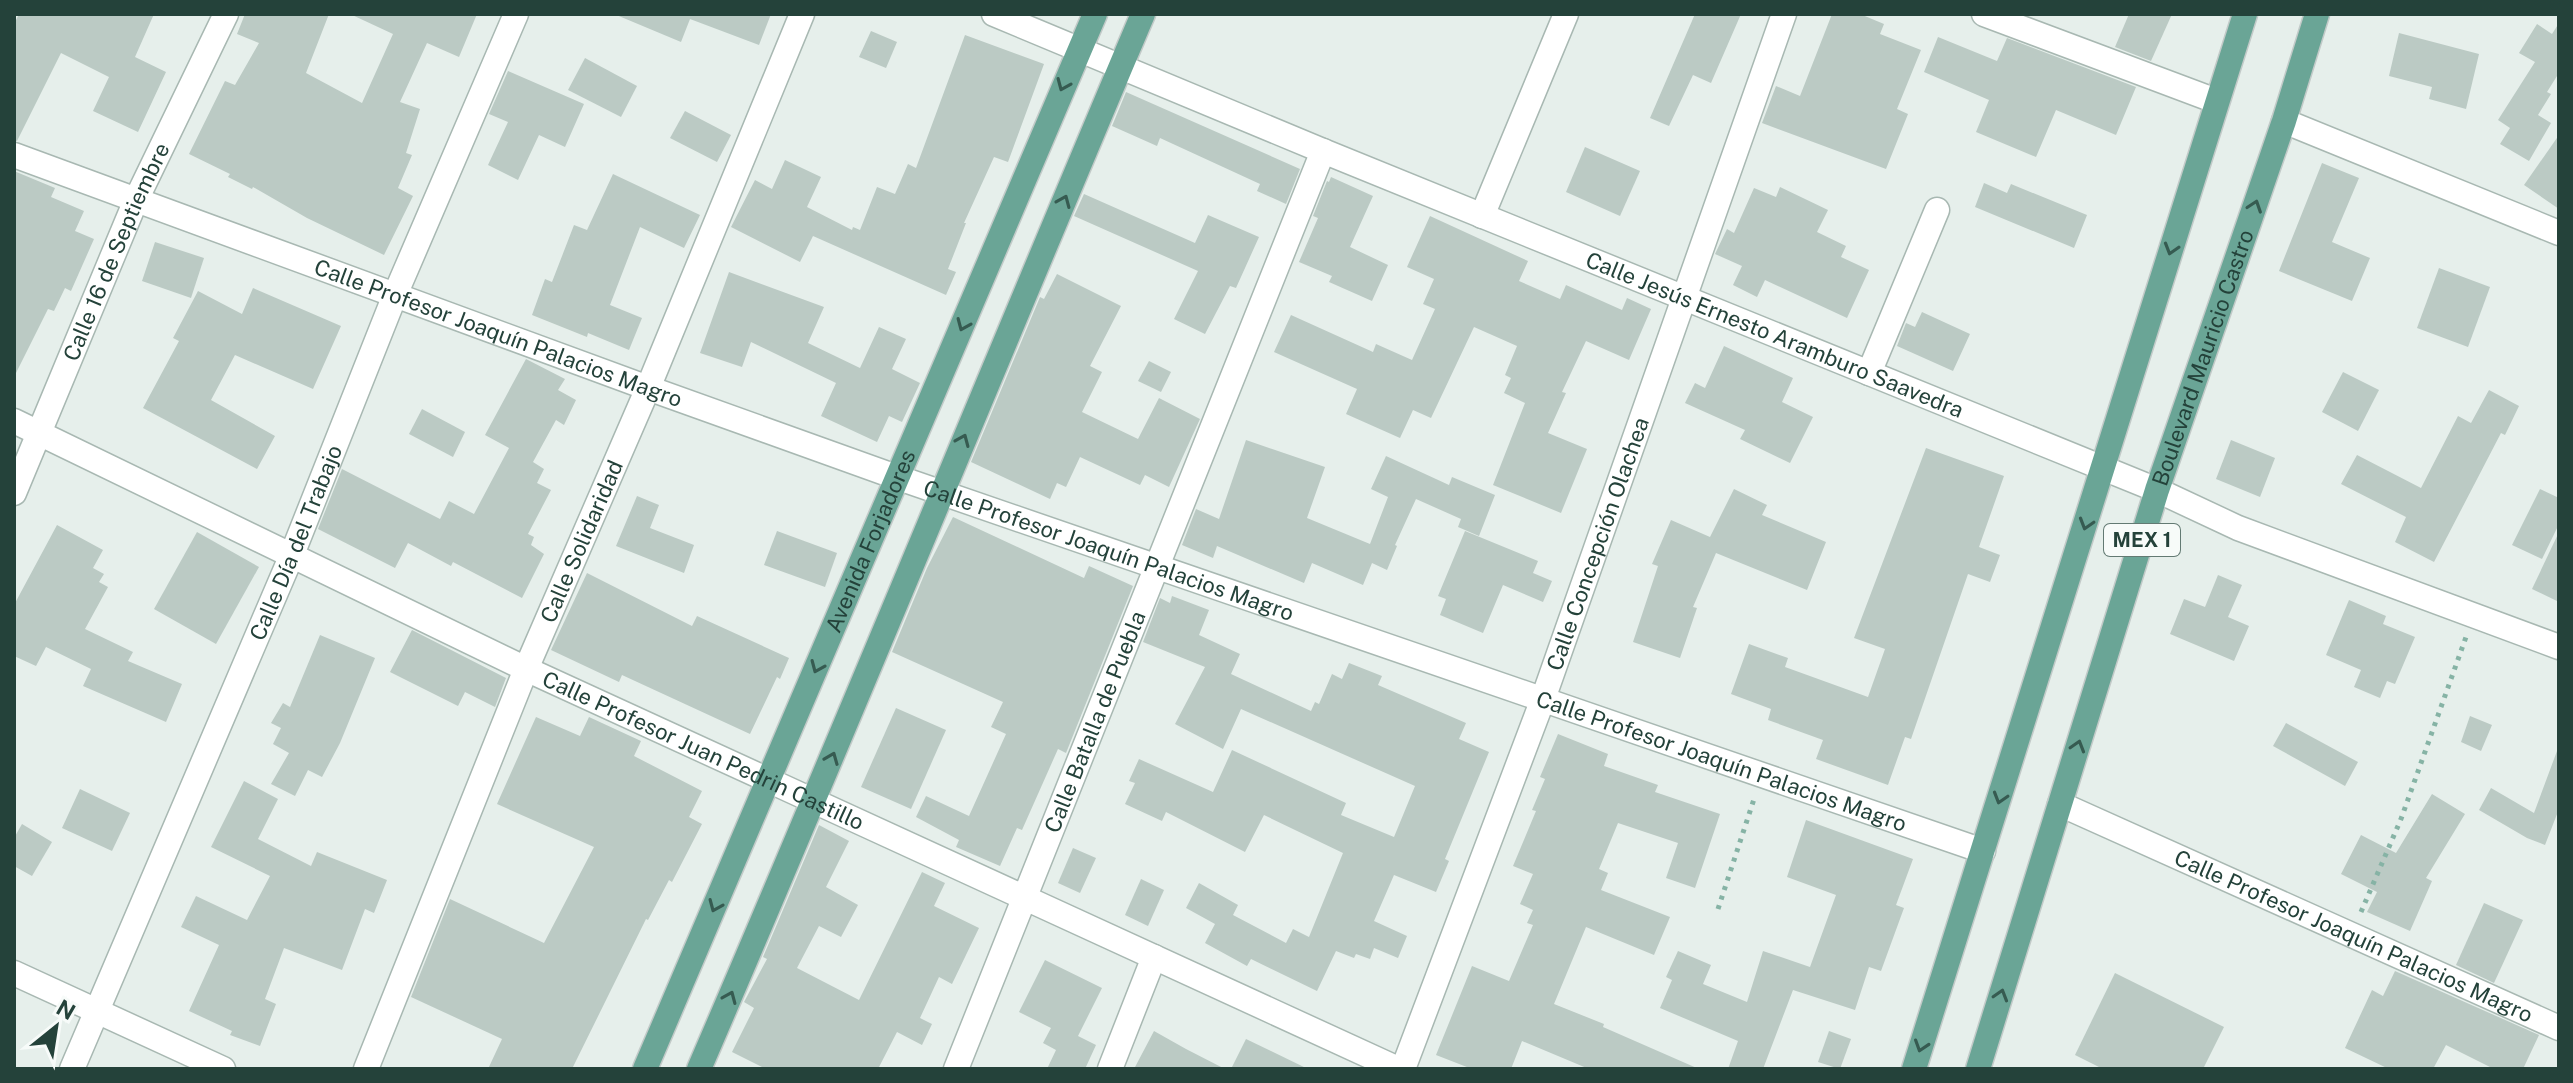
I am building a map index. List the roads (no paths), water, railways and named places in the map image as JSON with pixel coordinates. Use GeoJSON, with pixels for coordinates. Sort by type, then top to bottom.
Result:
{"type":"FeatureCollection","features":[{"type":"Feature","properties":{"kind":"main road","name":"Avenida Forjadores"},"geometry":{"type":"LineString","coordinates":[[645,1069],[1095,14]]}},
{"type":"Feature","properties":{"kind":"main road","name":"Avenida Forjadores"},"geometry":{"type":"LineString","coordinates":[[699,1069],[1143,14]]}},
{"type":"Feature","properties":{"kind":"main road","name":"MEX 1"},"geometry":{"type":"LineString","coordinates":[[1914,1069],[2245,14]]}},
{"type":"Feature","properties":{"kind":"main road","name":"Boulevard Mauricio Castro"},"geometry":{"type":"LineString","coordinates":[[1978,1069],[2157,490],[2284,121],[2317,14]]}},
{"type":"Feature","properties":{"kind":"street","name":"Calle 16 de Septiembre"},"geometry":{"type":"LineString","coordinates":[[14,493],[136,200],[226,14]]}},
{"type":"Feature","properties":{"kind":"street","name":"Calle Día del Trabajo"},"geometry":{"type":"LineString","coordinates":[[72,1069],[291,557],[395,295],[516,14]]}},
{"type":"Feature","properties":{"kind":"street","name":"Calle Solidaridad"},"geometry":{"type":"LineString","coordinates":[[366,1069],[526,669],[648,388],[802,14]]}},
{"type":"Feature","properties":{"kind":"street","name":"Calle Jesús Ernesto Aramburo Saavedra"},"geometry":{"type":"LineString","coordinates":[[994,14],[2157,490],[2238,528],[2559,647]]}},
{"type":"Feature","properties":{"kind":"street"},"geometry":{"type":"LineString","coordinates":[[1482,216],[1566,14]]}},
{"type":"Feature","properties":{"kind":"street","name":"Calle Concepción Olachea"},"geometry":{"type":"LineString","coordinates":[[1400,1069],[1543,699],[1784,14]]}},
{"type":"Feature","properties":{"kind":"street"},"geometry":{"type":"LineString","coordinates":[[1984,14],[2216,101]]}},
{"type":"Feature","properties":{"kind":"street"},"geometry":{"type":"LineString","coordinates":[[2284,121],[2559,233]]}},
{"type":"Feature","properties":{"kind":"street","name":"Calle Batalla de Puebla"},"geometry":{"type":"LineString","coordinates":[[956,1069],[1323,151]]}},
{"type":"Feature","properties":{"kind":"street","name":"Calle Profesor Joaquín Palacios Magro"},"geometry":{"type":"LineString","coordinates":[[14,155],[899,478],[1983,851]]}},
{"type":"Feature","properties":{"kind":"street"},"geometry":{"type":"LineString","coordinates":[[1869,373],[1937,210]]}},
{"type":"Feature","properties":{"kind":"street","name":"Calle Profesor Juan Pedrin Castillo"},"geometry":{"type":"LineString","coordinates":[[14,421],[526,669],[1400,1069]]}},
{"type":"Feature","properties":{"kind":"street","name":"Calle Profesor Joaquín Palacios Magro"},"geometry":{"type":"LineString","coordinates":[[2060,804],[2559,1028]]}},
{"type":"Feature","properties":{"kind":"street"},"geometry":{"type":"LineString","coordinates":[[1110,1069],[1154,957]]}},
{"type":"Feature","properties":{"kind":"street"},"geometry":{"type":"LineString","coordinates":[[14,973],[223,1069]]}}]}
